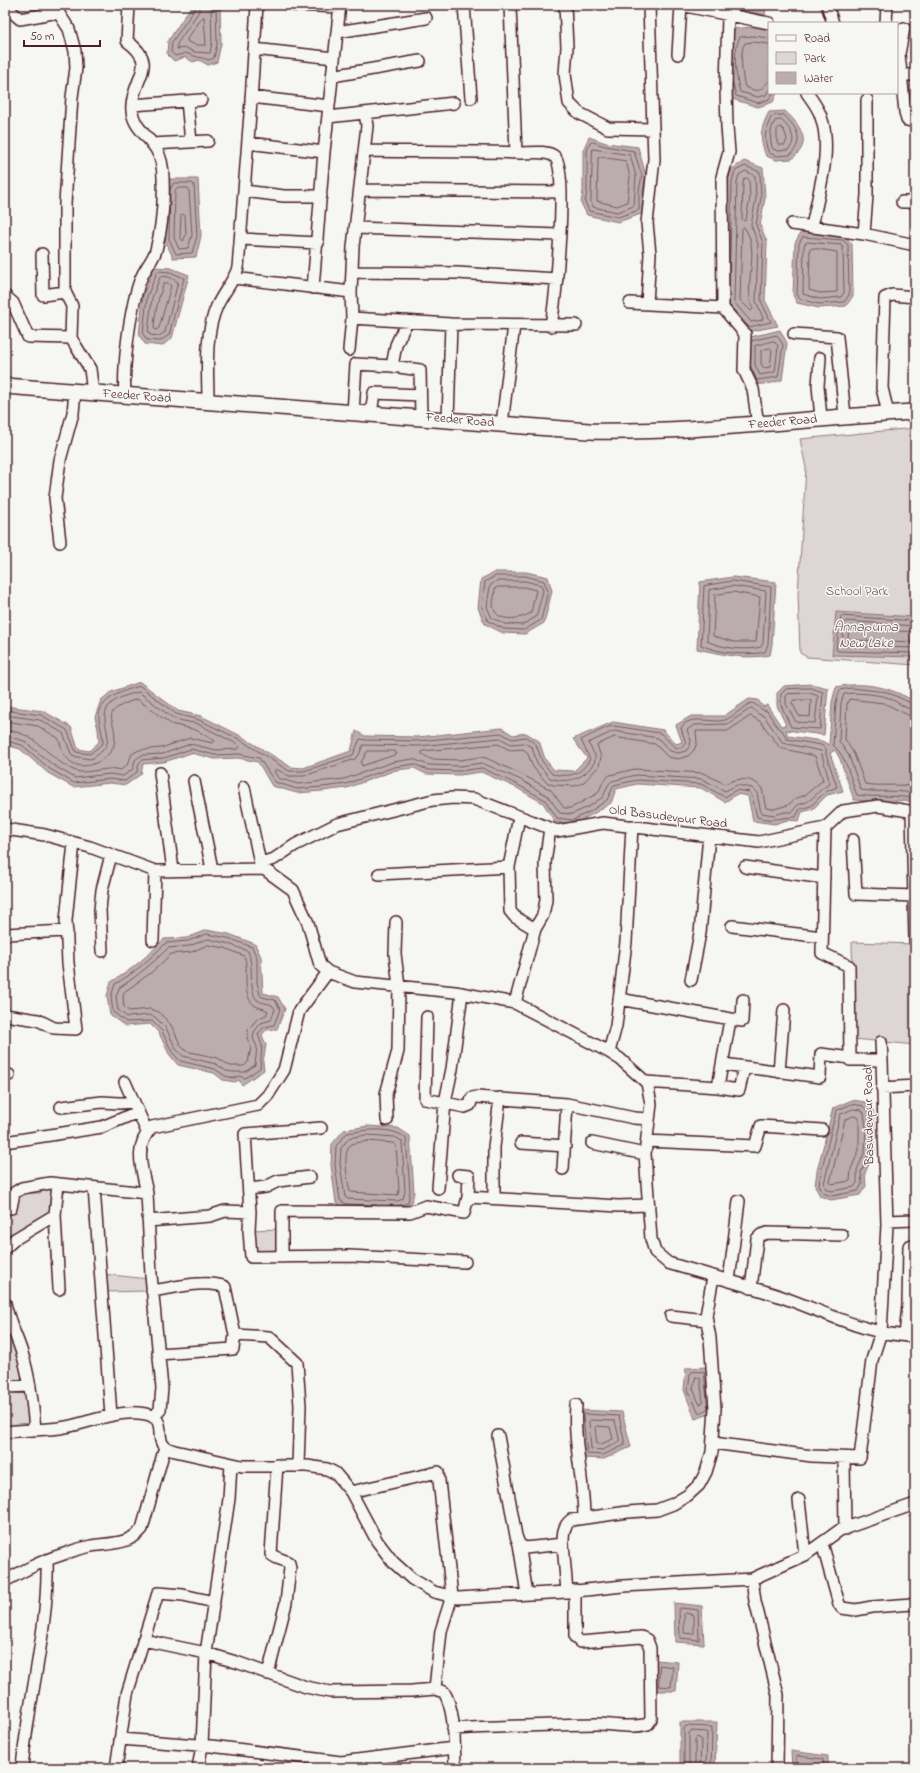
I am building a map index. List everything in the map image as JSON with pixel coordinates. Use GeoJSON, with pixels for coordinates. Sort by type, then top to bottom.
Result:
{"type":"FeatureCollection","features":[{"type":"Feature","properties":{"kind":"street"},"geometry":{"type":"LineString","coordinates":[[10,5],[11,11],[20,19],[58,9],[69,29],[75,51],[76,68],[72,97],[65,204],[65,292],[72,306],[72,338],[90,369],[93,393]]}},
{"type":"Feature","properties":{"kind":"street"},"geometry":{"type":"LineString","coordinates":[[124,395],[124,379],[134,302],[142,276],[156,251],[160,228],[163,177],[161,161],[152,144],[142,133],[135,121],[132,105],[143,70],[142,57],[137,48],[127,41],[129,5]]}},
{"type":"Feature","properties":{"kind":"street"},"geometry":{"type":"LineString","coordinates":[[208,402],[209,334],[217,306],[234,278],[238,268],[257,5]]}},
{"type":"Feature","properties":{"kind":"street"},"geometry":{"type":"LineString","coordinates":[[294,5],[340,6],[324,152],[318,243],[313,288]]}},
{"type":"Feature","properties":{"kind":"street"},"geometry":{"type":"LineString","coordinates":[[464,5],[471,98]]}},
{"type":"Feature","properties":{"kind":"street"},"geometry":{"type":"LineString","coordinates":[[510,5],[516,153]]}},
{"type":"Feature","properties":{"kind":"street"},"geometry":{"type":"LineString","coordinates":[[565,5],[567,47],[565,74],[569,103],[579,113],[608,128],[653,129]]}},
{"type":"Feature","properties":{"kind":"street"},"geometry":{"type":"LineString","coordinates":[[647,304],[650,254],[647,223],[654,159],[649,5]]}},
{"type":"Feature","properties":{"kind":"street"},"geometry":{"type":"LineString","coordinates":[[678,54],[681,5],[768,23]]}},
{"type":"Feature","properties":{"kind":"street"},"geometry":{"type":"LineString","coordinates":[[827,5],[833,22]]}},
{"type":"Feature","properties":{"kind":"street"},"geometry":{"type":"LineString","coordinates":[[886,22],[887,5]]}},
{"type":"Feature","properties":{"kind":"street"},"geometry":{"type":"LineString","coordinates":[[728,15],[726,87],[727,127],[730,152],[722,177],[723,308],[744,334],[744,370],[753,389],[758,425]]}},
{"type":"Feature","properties":{"kind":"street"},"geometry":{"type":"LineString","coordinates":[[337,32],[426,18]]}},
{"type":"Feature","properties":{"kind":"street"},"geometry":{"type":"LineString","coordinates":[[905,28],[899,54],[901,75],[907,120],[915,122]]}},
{"type":"Feature","properties":{"kind":"street"},"geometry":{"type":"LineString","coordinates":[[254,49],[334,58]]}},
{"type":"Feature","properties":{"kind":"street"},"geometry":{"type":"LineString","coordinates":[[332,76],[420,61]]}},
{"type":"Feature","properties":{"kind":"street"},"geometry":{"type":"LineString","coordinates":[[901,75],[915,75]]}},
{"type":"Feature","properties":{"kind":"street"},"geometry":{"type":"LineString","coordinates":[[808,94],[822,117],[826,148],[824,173],[812,227]]}},
{"type":"Feature","properties":{"kind":"street"},"geometry":{"type":"LineString","coordinates":[[251,97],[328,111],[365,113],[454,102]]}},
{"type":"Feature","properties":{"kind":"street"},"geometry":{"type":"LineString","coordinates":[[132,105],[201,100]]}},
{"type":"Feature","properties":{"kind":"street"},"geometry":{"type":"LineString","coordinates":[[864,234],[867,195],[867,100]]}},
{"type":"Feature","properties":{"kind":"street"},"geometry":{"type":"LineString","coordinates":[[187,101],[190,142]]}},
{"type":"Feature","properties":{"kind":"street"},"geometry":{"type":"LineString","coordinates":[[349,350],[352,318],[352,272],[367,126],[365,113]]}},
{"type":"Feature","properties":{"kind":"street"},"geometry":{"type":"LineString","coordinates":[[152,144],[208,141]]}},
{"type":"Feature","properties":{"kind":"street"},"geometry":{"type":"LineString","coordinates":[[248,143],[324,152]]}},
{"type":"Feature","properties":{"kind":"street"},"geometry":{"type":"LineString","coordinates":[[364,151],[516,153],[548,154],[554,156],[559,162],[561,192],[557,279],[552,326]]}},
{"type":"Feature","properties":{"kind":"street"},"geometry":{"type":"LineString","coordinates":[[360,190],[561,192]]}},
{"type":"Feature","properties":{"kind":"street"},"geometry":{"type":"LineString","coordinates":[[244,191],[284,196],[321,196]]}},
{"type":"Feature","properties":{"kind":"street"},"geometry":{"type":"LineString","coordinates":[[902,202],[915,202]]}},
{"type":"Feature","properties":{"kind":"street"},"geometry":{"type":"LineString","coordinates":[[792,224],[864,234],[915,245]]}},
{"type":"Feature","properties":{"kind":"street"},"geometry":{"type":"LineString","coordinates":[[356,228],[559,235]]}},
{"type":"Feature","properties":{"kind":"street"},"geometry":{"type":"LineString","coordinates":[[240,239],[318,243]]}},
{"type":"Feature","properties":{"kind":"street"},"geometry":{"type":"LineString","coordinates":[[42,254],[44,295],[65,292]]}},
{"type":"Feature","properties":{"kind":"street"},"geometry":{"type":"LineString","coordinates":[[352,272],[456,273],[557,279]]}},
{"type":"Feature","properties":{"kind":"street"},"geometry":{"type":"LineString","coordinates":[[234,278],[351,292]]}},
{"type":"Feature","properties":{"kind":"street"},"geometry":{"type":"LineString","coordinates":[[888,413],[882,388],[885,298],[892,295],[915,297]]}},
{"type":"Feature","properties":{"kind":"street"},"geometry":{"type":"LineString","coordinates":[[5,296],[13,303],[28,337],[72,338]]}},
{"type":"Feature","properties":{"kind":"street"},"geometry":{"type":"LineString","coordinates":[[630,303],[723,308]]}},
{"type":"Feature","properties":{"kind":"street"},"geometry":{"type":"LineString","coordinates":[[352,318],[451,324],[576,325]]}},
{"type":"Feature","properties":{"kind":"street"},"geometry":{"type":"LineString","coordinates":[[392,366],[396,344],[407,321]]}},
{"type":"Feature","properties":{"kind":"street"},"geometry":{"type":"LineString","coordinates":[[448,420],[451,324]]}},
{"type":"Feature","properties":{"kind":"street"},"geometry":{"type":"LineString","coordinates":[[502,424],[514,325]]}},
{"type":"Feature","properties":{"kind":"street"},"geometry":{"type":"LineString","coordinates":[[794,334],[837,338],[845,397],[845,416]]}},
{"type":"Feature","properties":{"kind":"street"},"geometry":{"type":"LineString","coordinates":[[820,358],[818,386],[821,418]]}},
{"type":"Feature","properties":{"kind":"street"},"geometry":{"type":"LineString","coordinates":[[353,413],[356,364],[392,366],[420,370],[421,417]]}},
{"type":"Feature","properties":{"kind":"street","name":"Feeder Road"},"geometry":{"type":"LineString","coordinates":[[5,386],[589,431],[635,432],[758,425],[845,416],[915,412]]}},
{"type":"Feature","properties":{"kind":"street"},"geometry":{"type":"LineString","coordinates":[[60,542],[55,498],[60,460],[72,414],[75,392]]}},
{"type":"Feature","properties":{"kind":"street"},"geometry":{"type":"LineString","coordinates":[[371,414],[374,393],[420,395]]}},
{"type":"Feature","properties":{"kind":"street"},"geometry":{"type":"LineString","coordinates":[[160,774],[173,870]]}},
{"type":"Feature","properties":{"kind":"street"},"geometry":{"type":"LineString","coordinates":[[194,781],[212,869]]}},
{"type":"Feature","properties":{"kind":"street"},"geometry":{"type":"LineString","coordinates":[[244,787],[262,866],[293,890],[308,923],[320,965],[328,972],[355,982],[462,993],[515,1003],[609,1052],[620,1059],[647,1083],[651,1104],[645,1154],[651,1239],[656,1252],[668,1263],[730,1281],[881,1332],[896,1336],[910,1336],[908,1305],[909,1246]]}},
{"type":"Feature","properties":{"kind":"street","name":"Old Basudevpur Road"},"geometry":{"type":"LineString","coordinates":[[262,866],[295,845],[337,824],[433,800],[453,798],[474,799],[557,831],[603,823],[759,842],[825,828]]}},
{"type":"Feature","properties":{"kind":"street"},"geometry":{"type":"LineString","coordinates":[[825,828],[843,811],[878,806],[914,812],[915,942]]}},
{"type":"Feature","properties":{"kind":"street"},"geometry":{"type":"LineString","coordinates":[[519,817],[508,867],[510,911],[515,917],[535,929]]}},
{"type":"Feature","properties":{"kind":"street"},"geometry":{"type":"LineString","coordinates":[[609,1052],[615,1035],[626,942],[632,826]]}},
{"type":"Feature","properties":{"kind":"street"},"geometry":{"type":"LineString","coordinates":[[515,1003],[535,929],[543,915],[546,900],[545,863],[550,828]]}},
{"type":"Feature","properties":{"kind":"street","name":"Basudevpur Road"},"geometry":{"type":"LineString","coordinates":[[825,828],[822,953],[849,966],[850,1060],[882,1060],[887,1221],[881,1332],[872,1360],[860,1458],[844,1458]]}},
{"type":"Feature","properties":{"kind":"street"},"geometry":{"type":"LineString","coordinates":[[5,829],[46,835],[155,871],[262,866]]}},
{"type":"Feature","properties":{"kind":"street"},"geometry":{"type":"LineString","coordinates":[[691,980],[700,932],[709,836]]}},
{"type":"Feature","properties":{"kind":"street"},"geometry":{"type":"LineString","coordinates":[[853,840],[856,894],[915,896]]}},
{"type":"Feature","properties":{"kind":"street"},"geometry":{"type":"LineString","coordinates":[[5,1015],[38,1020],[54,1028],[76,1029],[68,963],[66,920],[74,843]]}},
{"type":"Feature","properties":{"kind":"street"},"geometry":{"type":"LineString","coordinates":[[102,951],[100,910],[102,890],[110,855]]}},
{"type":"Feature","properties":{"kind":"street"},"geometry":{"type":"LineString","coordinates":[[379,874],[508,867]]}},
{"type":"Feature","properties":{"kind":"street"},"geometry":{"type":"LineString","coordinates":[[745,867],[824,878]]}},
{"type":"Feature","properties":{"kind":"street"},"geometry":{"type":"LineString","coordinates":[[154,940],[155,871]]}},
{"type":"Feature","properties":{"kind":"street"},"geometry":{"type":"LineString","coordinates":[[388,1120],[386,1094],[398,1051],[399,986],[395,954],[396,922]]}},
{"type":"Feature","properties":{"kind":"street"},"geometry":{"type":"LineString","coordinates":[[732,926],[822,937]]}},
{"type":"Feature","properties":{"kind":"street"},"geometry":{"type":"LineString","coordinates":[[5,934],[67,931]]}},
{"type":"Feature","properties":{"kind":"street"},"geometry":{"type":"LineString","coordinates":[[153,1417],[160,1410],[162,1388],[152,1291],[147,1193],[139,1155],[144,1136],[152,1127],[258,1105],[268,1095],[284,1070],[300,1011],[328,972]]}},
{"type":"Feature","properties":{"kind":"street"},"geometry":{"type":"LineString","coordinates":[[438,1188],[444,1102],[452,1069],[462,993]]}},
{"type":"Feature","properties":{"kind":"street"},"geometry":{"type":"LineString","coordinates":[[619,999],[742,1021],[743,1000]]}},
{"type":"Feature","properties":{"kind":"street"},"geometry":{"type":"LineString","coordinates":[[779,1072],[784,1010]]}},
{"type":"Feature","properties":{"kind":"street"},"geometry":{"type":"LineString","coordinates":[[427,1017],[425,1099],[465,1106],[470,1105],[472,1098],[500,1098],[567,1104],[634,1118],[649,1119]]}},
{"type":"Feature","properties":{"kind":"street"},"geometry":{"type":"LineString","coordinates":[[718,1087],[730,1020]]}},
{"type":"Feature","properties":{"kind":"street"},"geometry":{"type":"LineString","coordinates":[[881,1042],[882,1060]]}},
{"type":"Feature","properties":{"kind":"street"},"geometry":{"type":"LineString","coordinates":[[723,1064],[820,1077],[821,1054],[850,1058]]}},
{"type":"Feature","properties":{"kind":"street"},"geometry":{"type":"LineString","coordinates":[[646,1082],[739,1090],[744,1068]]}},
{"type":"Feature","properties":{"kind":"street"},"geometry":{"type":"LineString","coordinates":[[125,1082],[147,1132]]}},
{"type":"Feature","properties":{"kind":"street"},"geometry":{"type":"LineString","coordinates":[[882,1088],[915,1086]]}},
{"type":"Feature","properties":{"kind":"street"},"geometry":{"type":"LineString","coordinates":[[494,1198],[494,1147],[500,1098]]}},
{"type":"Feature","properties":{"kind":"street"},"geometry":{"type":"LineString","coordinates":[[61,1107],[102,1102],[134,1102]]}},
{"type":"Feature","properties":{"kind":"street"},"geometry":{"type":"LineString","coordinates":[[563,1169],[567,1104]]}},
{"type":"Feature","properties":{"kind":"street"},"geometry":{"type":"LineString","coordinates":[[5,1142],[102,1127],[138,1112]]}},
{"type":"Feature","properties":{"kind":"street"},"geometry":{"type":"LineString","coordinates":[[647,1141],[755,1146],[761,1126],[822,1130]]}},
{"type":"Feature","properties":{"kind":"street"},"geometry":{"type":"LineString","coordinates":[[321,1128],[245,1134],[249,1189],[249,1230],[251,1257],[349,1256],[465,1262]]}},
{"type":"Feature","properties":{"kind":"street"},"geometry":{"type":"LineString","coordinates":[[521,1143],[565,1146]]}},
{"type":"Feature","properties":{"kind":"street"},"geometry":{"type":"LineString","coordinates":[[592,1143],[645,1154]]}},
{"type":"Feature","properties":{"kind":"street"},"geometry":{"type":"LineString","coordinates":[[282,1257],[282,1211],[410,1212],[426,1206],[464,1212],[468,1197],[469,1176],[458,1175]]}},
{"type":"Feature","properties":{"kind":"street"},"geometry":{"type":"LineString","coordinates":[[249,1189],[266,1187],[278,1181],[310,1177]]}},
{"type":"Feature","properties":{"kind":"street"},"geometry":{"type":"LineString","coordinates":[[5,1208],[10,1208],[14,1194],[22,1188],[41,1186],[50,1183],[147,1193]]}},
{"type":"Feature","properties":{"kind":"street"},"geometry":{"type":"LineString","coordinates":[[58,1184],[55,1215],[59,1289]]}},
{"type":"Feature","properties":{"kind":"street"},"geometry":{"type":"LineString","coordinates":[[94,1188],[111,1415]]}},
{"type":"Feature","properties":{"kind":"street"},"geometry":{"type":"LineString","coordinates":[[468,1197],[618,1206],[648,1204]]}},
{"type":"Feature","properties":{"kind":"street"},"geometry":{"type":"LineString","coordinates":[[730,1281],[739,1201]]}},
{"type":"Feature","properties":{"kind":"street"},"geometry":{"type":"LineString","coordinates":[[148,1221],[210,1216],[225,1211],[250,1212]]}},
{"type":"Feature","properties":{"kind":"street"},"geometry":{"type":"LineString","coordinates":[[5,1248],[15,1239],[55,1215]]}},
{"type":"Feature","properties":{"kind":"street"},"geometry":{"type":"LineString","coordinates":[[887,1221],[915,1220]]}},
{"type":"Feature","properties":{"kind":"street"},"geometry":{"type":"LineString","coordinates":[[751,1288],[757,1239],[761,1235],[767,1233],[842,1235]]}},
{"type":"Feature","properties":{"kind":"street"},"geometry":{"type":"LineString","coordinates":[[453,1729],[493,1726],[603,1724],[639,1726],[648,1724],[650,1718],[650,1648],[647,1640],[641,1637],[580,1642],[575,1637],[571,1591],[563,1544],[564,1530],[566,1524],[571,1520],[628,1512],[657,1510],[673,1504],[688,1495],[699,1485],[706,1472],[712,1452],[715,1409],[710,1338],[706,1316],[713,1276]]}},
{"type":"Feature","properties":{"kind":"street"},"geometry":{"type":"LineString","coordinates":[[152,1291],[205,1284],[218,1284],[225,1287],[235,1334],[233,1349],[158,1354]]}},
{"type":"Feature","properties":{"kind":"street"},"geometry":{"type":"LineString","coordinates":[[5,1303],[8,1317],[22,1353],[30,1386],[35,1430]]}},
{"type":"Feature","properties":{"kind":"street"},"geometry":{"type":"LineString","coordinates":[[671,1316],[707,1320]]}},
{"type":"Feature","properties":{"kind":"street"},"geometry":{"type":"LineString","coordinates":[[235,1334],[269,1337],[297,1363],[300,1406],[298,1466]]}},
{"type":"Feature","properties":{"kind":"street"},"geometry":{"type":"LineString","coordinates":[[5,1387],[30,1386]]}},
{"type":"Feature","properties":{"kind":"street"},"geometry":{"type":"LineString","coordinates":[[576,1405],[576,1435],[584,1497],[584,1518]]}},
{"type":"Feature","properties":{"kind":"street"},"geometry":{"type":"LineString","coordinates":[[5,1432],[61,1428],[111,1415],[138,1414],[153,1417],[159,1423],[164,1447],[142,1529],[129,1540],[74,1550],[47,1560],[5,1581]]}},
{"type":"Feature","properties":{"kind":"street"},"geometry":{"type":"LineString","coordinates":[[498,1436],[516,1536],[520,1544],[527,1594]]}},
{"type":"Feature","properties":{"kind":"street"},"geometry":{"type":"LineString","coordinates":[[712,1443],[786,1454],[844,1458],[845,1529]]}},
{"type":"Feature","properties":{"kind":"street"},"geometry":{"type":"LineString","coordinates":[[164,1447],[175,1451],[242,1466],[298,1466],[327,1469],[335,1473],[351,1492],[377,1541],[393,1562],[412,1579],[434,1592],[458,1598],[752,1579],[805,1556],[822,1543],[845,1529],[915,1504]]}},
{"type":"Feature","properties":{"kind":"street"},"geometry":{"type":"LineString","coordinates":[[198,1768],[202,1746],[206,1653],[229,1499],[231,1464]]}},
{"type":"Feature","properties":{"kind":"street"},"geometry":{"type":"LineString","coordinates":[[268,1674],[286,1602],[290,1568],[289,1563],[285,1560],[271,1554],[277,1465]]}},
{"type":"Feature","properties":{"kind":"street"},"geometry":{"type":"LineString","coordinates":[[351,1492],[438,1472],[452,1596],[441,1631],[435,1689]]}},
{"type":"Feature","properties":{"kind":"street"},"geometry":{"type":"LineString","coordinates":[[799,1500],[805,1556]]}},
{"type":"Feature","properties":{"kind":"street"},"geometry":{"type":"LineString","coordinates":[[822,1543],[839,1604],[842,1608],[856,1610],[872,1607],[912,1604]]}},
{"type":"Feature","properties":{"kind":"street"},"geometry":{"type":"LineString","coordinates":[[520,1544],[525,1548],[530,1548],[563,1544]]}},
{"type":"Feature","properties":{"kind":"street"},"geometry":{"type":"LineString","coordinates":[[22,1768],[24,1744],[42,1631],[47,1560]]}},
{"type":"Feature","properties":{"kind":"street"},"geometry":{"type":"LineString","coordinates":[[752,1579],[755,1601],[778,1695],[777,1768]]}},
{"type":"Feature","properties":{"kind":"street"},"geometry":{"type":"LineString","coordinates":[[116,1768],[127,1694],[158,1593],[183,1595],[214,1602]]}},
{"type":"Feature","properties":{"kind":"street"},"geometry":{"type":"LineString","coordinates":[[144,1640],[206,1653],[306,1687],[330,1692],[412,1691],[435,1689],[444,1692],[448,1699],[453,1729],[455,1768]]}},
{"type":"Feature","properties":{"kind":"street"},"geometry":{"type":"LineString","coordinates":[[120,1739],[202,1746],[341,1762],[454,1748]]}},
{"type":"Feature","properties":{"kind":"green space","name":"School Park"},"geometry":{"type":"Polygon","coordinates":[[[915,428],[915,665],[807,657],[800,653],[798,593],[806,468],[800,439],[915,428]]]}},
{"type":"Feature","properties":{"kind":"green space"},"geometry":{"type":"Polygon","coordinates":[[[852,942],[915,944],[915,1045],[854,1039],[852,942]]]}},
{"type":"Feature","properties":{"kind":"green space"},"geometry":{"type":"Polygon","coordinates":[[[53,1186],[51,1213],[5,1243],[5,1214],[13,1213],[17,1195],[25,1193],[40,1193],[53,1186]]]}},
{"type":"Feature","properties":{"kind":"green space"},"geometry":{"type":"Polygon","coordinates":[[[280,1229],[282,1257],[251,1257],[249,1230],[280,1229]]]}},
{"type":"Feature","properties":{"kind":"green space"},"geometry":{"type":"Polygon","coordinates":[[[102,1274],[149,1279],[149,1291],[104,1292],[102,1274]]]}},
{"type":"Feature","properties":{"kind":"green space"},"geometry":{"type":"Polygon","coordinates":[[[5,1319],[18,1354],[29,1396],[31,1425],[5,1427],[5,1319]]]}},
{"type":"Feature","properties":{"kind":"water"},"geometry":{"type":"Polygon","coordinates":[[[192,5],[220,5],[221,44],[217,62],[208,65],[199,60],[193,62],[185,57],[174,61],[167,54],[168,41],[192,5]]]}},
{"type":"Feature","properties":{"kind":"water"},"geometry":{"type":"Polygon","coordinates":[[[742,5],[766,5],[765,16],[739,13],[742,5]]]}},
{"type":"Feature","properties":{"kind":"water"},"geometry":{"type":"Polygon","coordinates":[[[753,27],[768,30],[768,94],[777,94],[773,102],[758,107],[732,99],[728,80],[732,29],[753,27]]]}},
{"type":"Feature","properties":{"kind":"water"},"geometry":{"type":"Polygon","coordinates":[[[785,111],[796,123],[802,133],[803,144],[798,153],[792,159],[776,160],[766,156],[762,144],[762,129],[769,112],[785,111]]]}},
{"type":"Feature","properties":{"kind":"water"},"geometry":{"type":"Polygon","coordinates":[[[589,137],[606,143],[638,147],[646,176],[643,190],[644,213],[618,222],[587,215],[581,203],[583,191],[583,150],[589,137]]]}},
{"type":"Feature","properties":{"kind":"water"},"geometry":{"type":"Polygon","coordinates":[[[744,161],[763,168],[765,198],[760,225],[767,242],[765,300],[778,326],[747,332],[725,306],[728,180],[732,169],[744,161]]]}},
{"type":"Feature","properties":{"kind":"water"},"geometry":{"type":"Polygon","coordinates":[[[170,179],[198,179],[201,236],[196,257],[173,258],[165,240],[166,189],[170,179]]]}},
{"type":"Feature","properties":{"kind":"water"},"geometry":{"type":"Polygon","coordinates":[[[801,232],[846,237],[852,244],[853,296],[846,306],[819,308],[797,303],[793,295],[795,243],[801,232]]]}},
{"type":"Feature","properties":{"kind":"water"},"geometry":{"type":"Polygon","coordinates":[[[154,267],[171,268],[189,275],[172,338],[162,346],[145,344],[139,335],[143,296],[154,267]]]}},
{"type":"Feature","properties":{"kind":"water"},"geometry":{"type":"Polygon","coordinates":[[[780,330],[787,343],[782,380],[754,385],[746,367],[746,338],[780,330]]]}},
{"type":"Feature","properties":{"kind":"water"},"geometry":{"type":"Polygon","coordinates":[[[495,572],[526,572],[548,577],[552,591],[544,623],[525,634],[503,633],[485,624],[478,608],[481,579],[495,572]]]}},
{"type":"Feature","properties":{"kind":"water"},"geometry":{"type":"Polygon","coordinates":[[[733,577],[776,582],[770,655],[742,657],[697,649],[700,582],[733,577]]]}},
{"type":"Feature","properties":{"kind":"water","name":"Annapurna New Lake"},"geometry":{"type":"Polygon","coordinates":[[[836,612],[915,617],[915,657],[832,655],[836,612]]]}},
{"type":"Feature","properties":{"kind":"water"},"geometry":{"type":"Polygon","coordinates":[[[140,682],[178,711],[201,716],[241,736],[291,767],[303,768],[351,751],[356,731],[365,736],[418,737],[502,728],[513,735],[526,733],[539,741],[545,759],[554,770],[574,771],[587,758],[573,739],[613,722],[663,730],[676,744],[682,742],[676,725],[691,716],[724,716],[749,699],[758,700],[763,707],[767,705],[781,726],[786,725],[777,706],[777,693],[784,686],[811,684],[828,688],[824,735],[786,730],[788,736],[822,741],[829,745],[832,702],[836,687],[846,685],[867,685],[897,692],[915,702],[915,803],[905,800],[882,802],[854,800],[840,759],[835,750],[830,753],[843,791],[827,795],[813,809],[802,812],[799,821],[787,820],[775,824],[753,821],[748,796],[737,794],[725,802],[701,788],[637,784],[616,789],[611,803],[574,824],[555,822],[543,803],[517,788],[481,772],[460,775],[426,774],[414,768],[396,770],[347,788],[297,793],[272,786],[258,762],[238,758],[215,759],[191,753],[164,762],[143,764],[141,774],[126,785],[110,783],[73,787],[48,773],[20,749],[10,746],[5,749],[5,706],[43,711],[71,727],[78,749],[89,751],[99,742],[95,717],[101,700],[111,692],[140,682]]]}},
{"type":"Feature","properties":{"kind":"water"},"geometry":{"type":"Polygon","coordinates":[[[206,930],[229,934],[255,944],[261,957],[263,993],[278,997],[285,1009],[277,1029],[266,1030],[262,1035],[266,1045],[263,1062],[264,1070],[242,1085],[239,1080],[235,1082],[223,1080],[214,1073],[178,1065],[169,1054],[159,1033],[150,1024],[125,1026],[110,1015],[107,996],[111,982],[126,973],[164,939],[187,938],[206,930]]]}},
{"type":"Feature","properties":{"kind":"water"},"geometry":{"type":"Polygon","coordinates":[[[852,1100],[865,1102],[873,1110],[875,1129],[874,1153],[865,1173],[866,1186],[860,1195],[831,1200],[820,1196],[815,1186],[817,1171],[833,1108],[852,1100]]]}},
{"type":"Feature","properties":{"kind":"water"},"geometry":{"type":"Polygon","coordinates":[[[368,1126],[398,1128],[410,1136],[414,1192],[411,1206],[398,1210],[345,1208],[336,1203],[331,1165],[332,1144],[344,1130],[368,1126]]]}},
{"type":"Feature","properties":{"kind":"water"},"geometry":{"type":"Polygon","coordinates":[[[708,1367],[713,1413],[695,1419],[684,1390],[686,1368],[708,1367]]]}},
{"type":"Feature","properties":{"kind":"water"},"geometry":{"type":"Polygon","coordinates":[[[579,1410],[622,1412],[631,1447],[604,1459],[582,1458],[579,1410]]]}},
{"type":"Feature","properties":{"kind":"water"},"geometry":{"type":"Polygon","coordinates":[[[674,1603],[702,1606],[704,1644],[675,1642],[674,1603]]]}},
{"type":"Feature","properties":{"kind":"water"},"geometry":{"type":"Polygon","coordinates":[[[656,1660],[678,1662],[676,1691],[655,1691],[656,1660]]]}},
{"type":"Feature","properties":{"kind":"water"},"geometry":{"type":"Polygon","coordinates":[[[680,1722],[717,1722],[715,1768],[680,1768],[680,1722]]]}},
{"type":"Feature","properties":{"kind":"water"},"geometry":{"type":"Polygon","coordinates":[[[791,1751],[828,1756],[828,1768],[792,1768],[791,1751]]]}}]}
